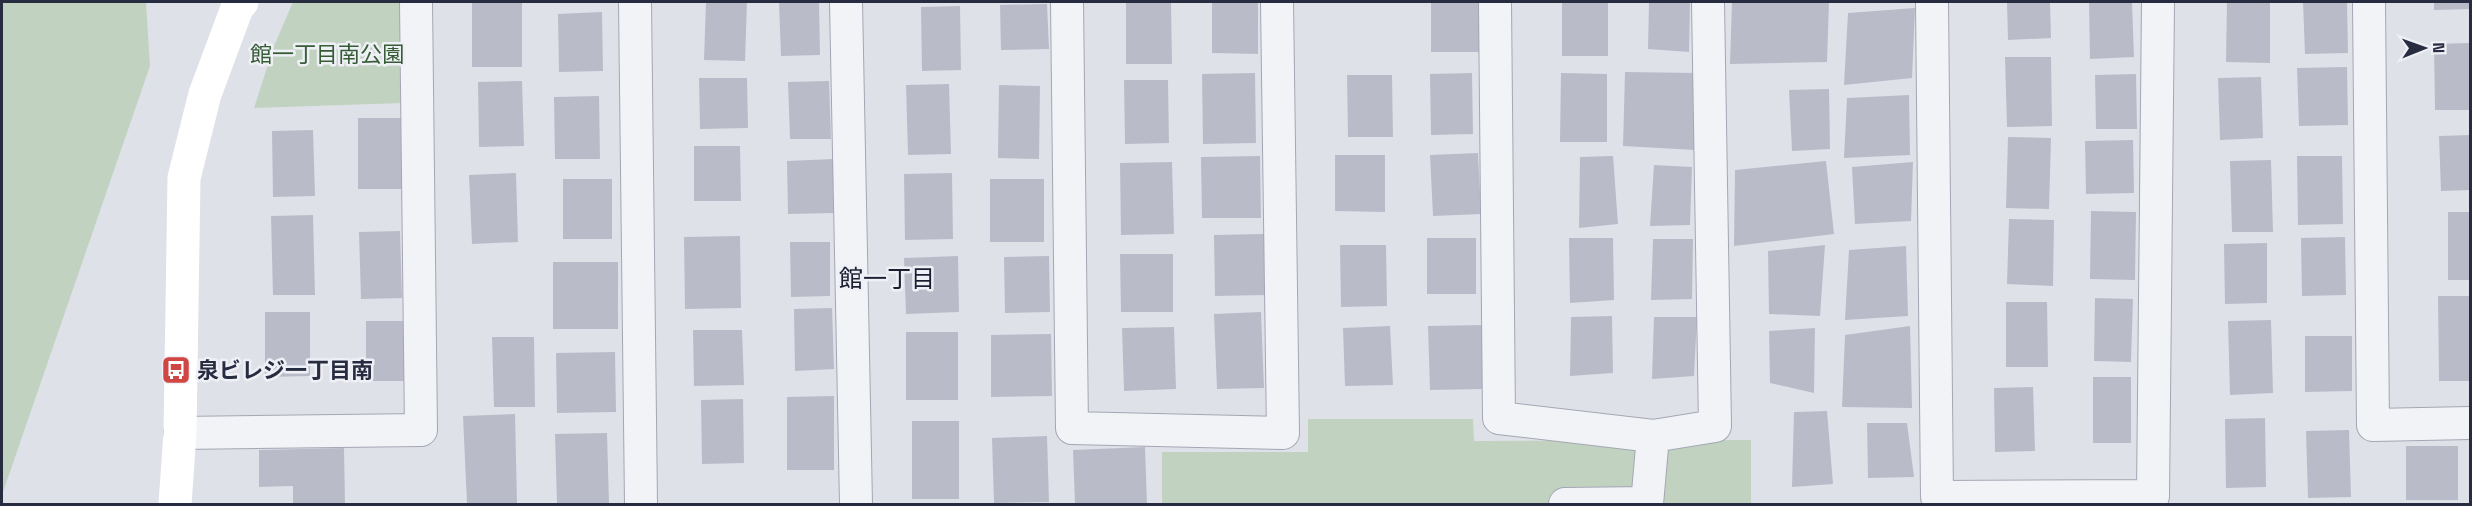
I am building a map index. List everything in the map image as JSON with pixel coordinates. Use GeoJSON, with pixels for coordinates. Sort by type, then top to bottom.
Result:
{"type":"FeatureCollection","features":[{"type":"Feature","properties":{"kind":"street"},"geometry":{"type":"LineString","coordinates":[[180,433],[421,430],[416,2]]}},
{"type":"Feature","properties":{"kind":"street"},"geometry":{"type":"LineString","coordinates":[[635,2],[641,504]]}},
{"type":"Feature","properties":{"kind":"street"},"geometry":{"type":"LineString","coordinates":[[846,2],[856,504]]}},
{"type":"Feature","properties":{"kind":"street"},"geometry":{"type":"LineString","coordinates":[[1067,2],[1072,428],[1283,433],[1277,2]]}},
{"type":"Feature","properties":{"kind":"street"},"geometry":{"type":"LineString","coordinates":[[1495,2],[1499,418],[1653,436],[1715,426],[1708,2]]}},
{"type":"Feature","properties":{"kind":"street"},"geometry":{"type":"LineString","coordinates":[[1932,2],[1936,497],[2153,496],[2158,2]]}},
{"type":"Feature","properties":{"kind":"street"},"geometry":{"type":"LineString","coordinates":[[2369,2],[2373,425],[2470,423]]}},
{"type":"Feature","properties":{"kind":"street"},"geometry":{"type":"LineString","coordinates":[[175,504],[180,433],[184,178],[205,94],[239,4]]}},
{"type":"Feature","properties":{"kind":"street"},"geometry":{"type":"LineString","coordinates":[[1565,504],[1647,504],[1653,436]]}},
{"type":"Feature","properties":{"kind":"green space"},"geometry":{"type":"Polygon","coordinates":[[[2,2],[146,2],[150,66],[2,495],[2,2]]]}},
{"type":"Feature","properties":{"kind":"green space","name":"館一丁目南公園"},"geometry":{"type":"Polygon","coordinates":[[[293,2],[403,2],[403,103],[254,108],[274,46],[293,2]]]}},
{"type":"Feature","properties":{"kind":"green space"},"geometry":{"type":"Polygon","coordinates":[[[1308,419],[1473,419],[1474,441],[1751,440],[1751,504],[1162,504],[1162,452],[1308,452],[1308,419]]]}},
{"type":"Feature","properties":{"kind":"building"},"geometry":{"type":"Polygon","coordinates":[[[472,2],[522,2],[522,67],[472,67],[472,2]]]}},
{"type":"Feature","properties":{"kind":"building"},"geometry":{"type":"Polygon","coordinates":[[[706,2],[747,2],[745,61],[704,60],[706,2]]]}},
{"type":"Feature","properties":{"kind":"building"},"geometry":{"type":"Polygon","coordinates":[[[779,2],[819,2],[820,55],[781,56],[779,2]]]}},
{"type":"Feature","properties":{"kind":"building"},"geometry":{"type":"Polygon","coordinates":[[[1126,2],[1171,2],[1172,64],[1126,64],[1126,2]]]}},
{"type":"Feature","properties":{"kind":"building"},"geometry":{"type":"Polygon","coordinates":[[[1212,2],[1258,2],[1258,54],[1212,53],[1212,2]]]}},
{"type":"Feature","properties":{"kind":"building"},"geometry":{"type":"Polygon","coordinates":[[[1431,2],[1481,2],[1481,52],[1431,52],[1431,2]]]}},
{"type":"Feature","properties":{"kind":"building"},"geometry":{"type":"Polygon","coordinates":[[[1562,2],[1608,2],[1608,56],[1562,56],[1562,2]]]}},
{"type":"Feature","properties":{"kind":"building"},"geometry":{"type":"Polygon","coordinates":[[[1649,2],[1690,2],[1689,52],[1648,49],[1649,2]]]}},
{"type":"Feature","properties":{"kind":"building"},"geometry":{"type":"Polygon","coordinates":[[[1732,2],[1829,2],[1827,62],[1730,64],[1732,2]]]}},
{"type":"Feature","properties":{"kind":"building"},"geometry":{"type":"Polygon","coordinates":[[[2007,2],[2050,2],[2051,38],[2008,40],[2007,2]]]}},
{"type":"Feature","properties":{"kind":"building"},"geometry":{"type":"Polygon","coordinates":[[[2089,2],[2132,2],[2134,57],[2090,59],[2089,2]]]}},
{"type":"Feature","properties":{"kind":"building"},"geometry":{"type":"Polygon","coordinates":[[[2227,2],[2270,2],[2270,63],[2226,62],[2227,2]]]}},
{"type":"Feature","properties":{"kind":"building"},"geometry":{"type":"Polygon","coordinates":[[[2303,2],[2347,2],[2348,53],[2305,54],[2303,2]]]}},
{"type":"Feature","properties":{"kind":"building"},"geometry":{"type":"Polygon","coordinates":[[[2434,2],[2470,2],[2470,9],[2434,10],[2434,2]]]}},
{"type":"Feature","properties":{"kind":"building"},"geometry":{"type":"Polygon","coordinates":[[[1047,4],[1049,49],[1001,50],[1000,5],[1047,4]]]}},
{"type":"Feature","properties":{"kind":"building"},"geometry":{"type":"Polygon","coordinates":[[[960,6],[961,70],[922,71],[921,7],[960,6]]]}},
{"type":"Feature","properties":{"kind":"building"},"geometry":{"type":"Polygon","coordinates":[[[1915,8],[1912,78],[1844,85],[1848,13],[1915,8]]]}},
{"type":"Feature","properties":{"kind":"building"},"geometry":{"type":"Polygon","coordinates":[[[602,12],[603,71],[559,72],[558,14],[602,12]]]}},
{"type":"Feature","properties":{"kind":"building"},"geometry":{"type":"Polygon","coordinates":[[[2470,43],[2470,110],[2435,110],[2434,44],[2470,43]]]}},
{"type":"Feature","properties":{"kind":"building"},"geometry":{"type":"Polygon","coordinates":[[[2005,57],[2051,57],[2052,126],[2007,127],[2005,57]]]}},
{"type":"Feature","properties":{"kind":"building"},"geometry":{"type":"Polygon","coordinates":[[[2347,67],[2348,125],[2299,126],[2297,68],[2347,67]]]}},
{"type":"Feature","properties":{"kind":"building"},"geometry":{"type":"Polygon","coordinates":[[[1625,72],[1697,73],[1695,150],[1623,146],[1625,72]]]}},
{"type":"Feature","properties":{"kind":"building"},"geometry":{"type":"Polygon","coordinates":[[[1255,73],[1256,143],[1203,144],[1202,74],[1255,73]]]}},
{"type":"Feature","properties":{"kind":"building"},"geometry":{"type":"Polygon","coordinates":[[[1472,73],[1473,134],[1431,135],[1430,74],[1472,73]]]}},
{"type":"Feature","properties":{"kind":"building"},"geometry":{"type":"Polygon","coordinates":[[[1561,73],[1607,74],[1607,142],[1560,142],[1561,73]]]}},
{"type":"Feature","properties":{"kind":"building"},"geometry":{"type":"Polygon","coordinates":[[[2136,74],[2137,129],[2096,129],[2095,75],[2136,74]]]}},
{"type":"Feature","properties":{"kind":"building"},"geometry":{"type":"Polygon","coordinates":[[[1347,75],[1392,75],[1393,137],[1348,137],[1347,75]]]}},
{"type":"Feature","properties":{"kind":"building"},"geometry":{"type":"Polygon","coordinates":[[[2261,77],[2263,138],[2220,140],[2218,78],[2261,77]]]}},
{"type":"Feature","properties":{"kind":"building"},"geometry":{"type":"Polygon","coordinates":[[[699,78],[747,78],[748,128],[700,129],[699,78]]]}},
{"type":"Feature","properties":{"kind":"building"},"geometry":{"type":"Polygon","coordinates":[[[1124,80],[1168,80],[1169,143],[1125,144],[1124,80]]]}},
{"type":"Feature","properties":{"kind":"building"},"geometry":{"type":"Polygon","coordinates":[[[522,81],[524,146],[479,147],[478,82],[522,81]]]}},
{"type":"Feature","properties":{"kind":"building"},"geometry":{"type":"Polygon","coordinates":[[[829,81],[831,139],[790,139],[788,82],[829,81]]]}},
{"type":"Feature","properties":{"kind":"building"},"geometry":{"type":"Polygon","coordinates":[[[949,84],[951,154],[908,155],[906,85],[949,84]]]}},
{"type":"Feature","properties":{"kind":"building"},"geometry":{"type":"Polygon","coordinates":[[[999,85],[1040,86],[1039,159],[998,158],[999,85]]]}},
{"type":"Feature","properties":{"kind":"building"},"geometry":{"type":"Polygon","coordinates":[[[1829,89],[1830,149],[1792,151],[1789,90],[1829,89]]]}},
{"type":"Feature","properties":{"kind":"building"},"geometry":{"type":"Polygon","coordinates":[[[1909,95],[1910,155],[1844,158],[1847,98],[1909,95]]]}},
{"type":"Feature","properties":{"kind":"building"},"geometry":{"type":"Polygon","coordinates":[[[599,96],[600,159],[555,159],[554,97],[599,96]]]}},
{"type":"Feature","properties":{"kind":"building"},"geometry":{"type":"Polygon","coordinates":[[[358,118],[402,118],[402,189],[358,189],[358,118]]]}},
{"type":"Feature","properties":{"kind":"building"},"geometry":{"type":"Polygon","coordinates":[[[313,130],[315,196],[273,197],[272,131],[313,130]]]}},
{"type":"Feature","properties":{"kind":"building"},"geometry":{"type":"Polygon","coordinates":[[[2470,135],[2470,190],[2441,191],[2439,136],[2470,135]]]}},
{"type":"Feature","properties":{"kind":"building"},"geometry":{"type":"Polygon","coordinates":[[[2008,137],[2051,138],[2049,209],[2006,208],[2008,137]]]}},
{"type":"Feature","properties":{"kind":"building"},"geometry":{"type":"Polygon","coordinates":[[[2133,140],[2134,193],[2086,194],[2085,141],[2133,140]]]}},
{"type":"Feature","properties":{"kind":"building"},"geometry":{"type":"Polygon","coordinates":[[[694,146],[740,146],[741,201],[694,201],[694,146]]]}},
{"type":"Feature","properties":{"kind":"building"},"geometry":{"type":"Polygon","coordinates":[[[1478,153],[1481,214],[1433,216],[1430,155],[1478,153]]]}},
{"type":"Feature","properties":{"kind":"building"},"geometry":{"type":"Polygon","coordinates":[[[1335,155],[1385,155],[1385,212],[1335,211],[1335,155]]]}},
{"type":"Feature","properties":{"kind":"building"},"geometry":{"type":"Polygon","coordinates":[[[1260,156],[1261,218],[1202,218],[1201,157],[1260,156]]]}},
{"type":"Feature","properties":{"kind":"building"},"geometry":{"type":"Polygon","coordinates":[[[1613,156],[1618,224],[1579,228],[1580,157],[1613,156]]]}},
{"type":"Feature","properties":{"kind":"building"},"geometry":{"type":"Polygon","coordinates":[[[2297,156],[2342,156],[2343,224],[2298,225],[2297,156]]]}},
{"type":"Feature","properties":{"kind":"building"},"geometry":{"type":"Polygon","coordinates":[[[833,159],[834,213],[788,214],[787,161],[833,159]]]}},
{"type":"Feature","properties":{"kind":"building"},"geometry":{"type":"Polygon","coordinates":[[[2271,160],[2273,232],[2232,232],[2230,161],[2271,160]]]}},
{"type":"Feature","properties":{"kind":"building"},"geometry":{"type":"Polygon","coordinates":[[[1826,161],[1834,234],[1734,246],[1735,170],[1826,161]]]}},
{"type":"Feature","properties":{"kind":"building"},"geometry":{"type":"Polygon","coordinates":[[[1172,162],[1174,234],[1121,235],[1120,163],[1172,162]]]}},
{"type":"Feature","properties":{"kind":"building"},"geometry":{"type":"Polygon","coordinates":[[[1913,162],[1911,221],[1855,224],[1852,167],[1913,162]]]}},
{"type":"Feature","properties":{"kind":"building"},"geometry":{"type":"Polygon","coordinates":[[[1654,165],[1692,167],[1690,225],[1650,226],[1654,165]]]}},
{"type":"Feature","properties":{"kind":"building"},"geometry":{"type":"Polygon","coordinates":[[[516,173],[518,242],[472,244],[469,175],[516,173]]]}},
{"type":"Feature","properties":{"kind":"building"},"geometry":{"type":"Polygon","coordinates":[[[952,173],[953,239],[905,240],[904,174],[952,173]]]}},
{"type":"Feature","properties":{"kind":"building"},"geometry":{"type":"Polygon","coordinates":[[[563,179],[612,179],[612,239],[563,239],[563,179]]]}},
{"type":"Feature","properties":{"kind":"building"},"geometry":{"type":"Polygon","coordinates":[[[990,179],[1044,179],[1044,242],[990,242],[990,179]]]}},
{"type":"Feature","properties":{"kind":"building"},"geometry":{"type":"Polygon","coordinates":[[[2091,211],[2136,212],[2135,280],[2090,279],[2091,211]]]}},
{"type":"Feature","properties":{"kind":"building"},"geometry":{"type":"Polygon","coordinates":[[[2448,212],[2470,212],[2470,280],[2448,280],[2448,212]]]}},
{"type":"Feature","properties":{"kind":"building"},"geometry":{"type":"Polygon","coordinates":[[[313,215],[315,295],[273,295],[271,216],[313,215]]]}},
{"type":"Feature","properties":{"kind":"building"},"geometry":{"type":"Polygon","coordinates":[[[2009,219],[2054,220],[2053,286],[2007,284],[2009,219]]]}},
{"type":"Feature","properties":{"kind":"building"},"geometry":{"type":"Polygon","coordinates":[[[400,231],[402,298],[361,299],[359,232],[400,231]]]}},
{"type":"Feature","properties":{"kind":"building"},"geometry":{"type":"Polygon","coordinates":[[[1264,234],[1265,295],[1215,296],[1214,235],[1264,234]]]}},
{"type":"Feature","properties":{"kind":"building"},"geometry":{"type":"Polygon","coordinates":[[[740,236],[741,308],[685,309],[684,237],[740,236]]]}},
{"type":"Feature","properties":{"kind":"building"},"geometry":{"type":"Polygon","coordinates":[[[2345,237],[2346,295],[2302,296],[2301,238],[2345,237]]]}},
{"type":"Feature","properties":{"kind":"building"},"geometry":{"type":"Polygon","coordinates":[[[1427,238],[1476,238],[1476,294],[1427,294],[1427,238]]]}},
{"type":"Feature","properties":{"kind":"building"},"geometry":{"type":"Polygon","coordinates":[[[1569,238],[1613,238],[1614,300],[1570,303],[1569,238]]]}},
{"type":"Feature","properties":{"kind":"building"},"geometry":{"type":"Polygon","coordinates":[[[1653,239],[1693,239],[1692,299],[1651,300],[1653,239]]]}},
{"type":"Feature","properties":{"kind":"building"},"geometry":{"type":"Polygon","coordinates":[[[790,242],[830,242],[830,296],[791,297],[790,242]]]}},
{"type":"Feature","properties":{"kind":"building"},"geometry":{"type":"Polygon","coordinates":[[[2267,243],[2267,303],[2225,304],[2224,244],[2267,243]]]}},
{"type":"Feature","properties":{"kind":"building"},"geometry":{"type":"Polygon","coordinates":[[[1340,245],[1386,245],[1387,306],[1341,307],[1340,245]]]}},
{"type":"Feature","properties":{"kind":"building"},"geometry":{"type":"Polygon","coordinates":[[[1825,245],[1820,316],[1769,314],[1768,251],[1825,245]]]}},
{"type":"Feature","properties":{"kind":"building"},"geometry":{"type":"Polygon","coordinates":[[[1906,246],[1908,316],[1845,320],[1849,250],[1906,246]]]}},
{"type":"Feature","properties":{"kind":"building"},"geometry":{"type":"Polygon","coordinates":[[[1120,254],[1173,254],[1173,312],[1121,312],[1120,254]]]}},
{"type":"Feature","properties":{"kind":"building"},"geometry":{"type":"Polygon","coordinates":[[[958,256],[959,312],[906,314],[904,258],[958,256]]]}},
{"type":"Feature","properties":{"kind":"building"},"geometry":{"type":"Polygon","coordinates":[[[1049,256],[1050,312],[1005,313],[1004,257],[1049,256]]]}},
{"type":"Feature","properties":{"kind":"building"},"geometry":{"type":"Polygon","coordinates":[[[553,262],[618,262],[618,329],[553,329],[553,262]]]}},
{"type":"Feature","properties":{"kind":"building"},"geometry":{"type":"Polygon","coordinates":[[[2438,296],[2470,296],[2470,381],[2439,381],[2438,296]]]}},
{"type":"Feature","properties":{"kind":"building"},"geometry":{"type":"Polygon","coordinates":[[[2095,298],[2133,299],[2131,362],[2094,361],[2095,298]]]}},
{"type":"Feature","properties":{"kind":"building"},"geometry":{"type":"Polygon","coordinates":[[[2006,302],[2047,302],[2048,367],[2006,367],[2006,302]]]}},
{"type":"Feature","properties":{"kind":"building"},"geometry":{"type":"Polygon","coordinates":[[[832,308],[834,369],[795,371],[794,309],[832,308]]]}},
{"type":"Feature","properties":{"kind":"building"},"geometry":{"type":"Polygon","coordinates":[[[265,312],[310,312],[310,376],[265,377],[265,312]]]}},
{"type":"Feature","properties":{"kind":"building"},"geometry":{"type":"Polygon","coordinates":[[[1261,312],[1264,388],[1217,389],[1214,314],[1261,312]]]}},
{"type":"Feature","properties":{"kind":"building"},"geometry":{"type":"Polygon","coordinates":[[[1612,316],[1613,373],[1570,376],[1571,317],[1612,316]]]}},
{"type":"Feature","properties":{"kind":"building"},"geometry":{"type":"Polygon","coordinates":[[[1654,317],[1697,317],[1694,376],[1652,379],[1654,317]]]}},
{"type":"Feature","properties":{"kind":"building"},"geometry":{"type":"Polygon","coordinates":[[[2271,320],[2273,393],[2230,395],[2228,321],[2271,320]]]}},
{"type":"Feature","properties":{"kind":"building"},"geometry":{"type":"Polygon","coordinates":[[[366,321],[405,321],[405,381],[366,381],[366,321]]]}},
{"type":"Feature","properties":{"kind":"building"},"geometry":{"type":"Polygon","coordinates":[[[1484,325],[1485,389],[1430,390],[1428,326],[1484,325]]]}},
{"type":"Feature","properties":{"kind":"building"},"geometry":{"type":"Polygon","coordinates":[[[1390,326],[1393,385],[1345,386],[1343,328],[1390,326]]]}},
{"type":"Feature","properties":{"kind":"building"},"geometry":{"type":"Polygon","coordinates":[[[1910,326],[1912,408],[1842,407],[1845,335],[1910,326]]]}},
{"type":"Feature","properties":{"kind":"building"},"geometry":{"type":"Polygon","coordinates":[[[1174,327],[1176,389],[1124,391],[1122,328],[1174,327]]]}},
{"type":"Feature","properties":{"kind":"building"},"geometry":{"type":"Polygon","coordinates":[[[1815,328],[1814,393],[1770,383],[1769,331],[1815,328]]]}},
{"type":"Feature","properties":{"kind":"building"},"geometry":{"type":"Polygon","coordinates":[[[693,330],[742,330],[744,385],[694,386],[693,330]]]}},
{"type":"Feature","properties":{"kind":"building"},"geometry":{"type":"Polygon","coordinates":[[[906,332],[958,332],[958,400],[906,400],[906,332]]]}},
{"type":"Feature","properties":{"kind":"building"},"geometry":{"type":"Polygon","coordinates":[[[1051,334],[1052,396],[991,397],[991,335],[1051,334]]]}},
{"type":"Feature","properties":{"kind":"building"},"geometry":{"type":"Polygon","coordinates":[[[2305,336],[2352,336],[2352,391],[2305,392],[2305,336]]]}},
{"type":"Feature","properties":{"kind":"building"},"geometry":{"type":"Polygon","coordinates":[[[492,337],[534,337],[535,407],[494,407],[492,337]]]}},
{"type":"Feature","properties":{"kind":"building"},"geometry":{"type":"Polygon","coordinates":[[[615,352],[616,412],[557,413],[556,353],[615,352]]]}},
{"type":"Feature","properties":{"kind":"building"},"geometry":{"type":"Polygon","coordinates":[[[2093,377],[2131,377],[2131,443],[2093,443],[2093,377]]]}},
{"type":"Feature","properties":{"kind":"building"},"geometry":{"type":"Polygon","coordinates":[[[2033,387],[2035,451],[1995,452],[1994,388],[2033,387]]]}},
{"type":"Feature","properties":{"kind":"building"},"geometry":{"type":"Polygon","coordinates":[[[834,396],[834,470],[787,470],[787,397],[834,396]]]}},
{"type":"Feature","properties":{"kind":"building"},"geometry":{"type":"Polygon","coordinates":[[[743,399],[744,463],[702,464],[701,400],[743,399]]]}},
{"type":"Feature","properties":{"kind":"building"},"geometry":{"type":"Polygon","coordinates":[[[1827,411],[1833,484],[1792,487],[1794,412],[1827,411]]]}},
{"type":"Feature","properties":{"kind":"building"},"geometry":{"type":"Polygon","coordinates":[[[515,414],[517,503],[467,504],[463,416],[515,414]]]}},
{"type":"Feature","properties":{"kind":"building"},"geometry":{"type":"Polygon","coordinates":[[[2265,418],[2266,487],[2226,488],[2225,419],[2265,418]]]}},
{"type":"Feature","properties":{"kind":"building"},"geometry":{"type":"Polygon","coordinates":[[[912,421],[959,421],[959,499],[912,499],[912,421]]]}},
{"type":"Feature","properties":{"kind":"building"},"geometry":{"type":"Polygon","coordinates":[[[1867,423],[1907,423],[1914,477],[1868,478],[1867,423]]]}},
{"type":"Feature","properties":{"kind":"building"},"geometry":{"type":"Polygon","coordinates":[[[2349,430],[2351,497],[2308,498],[2306,431],[2349,430]]]}},
{"type":"Feature","properties":{"kind":"building"},"geometry":{"type":"Polygon","coordinates":[[[607,433],[609,503],[557,504],[555,434],[607,433]]]}},
{"type":"Feature","properties":{"kind":"building"},"geometry":{"type":"Polygon","coordinates":[[[1047,436],[1049,502],[994,503],[992,438],[1047,436]]]}},
{"type":"Feature","properties":{"kind":"building"},"geometry":{"type":"Polygon","coordinates":[[[2406,446],[2458,446],[2458,500],[2406,500],[2406,446]]]}},
{"type":"Feature","properties":{"kind":"building"},"geometry":{"type":"Polygon","coordinates":[[[1145,447],[1147,504],[1075,504],[1073,450],[1145,447]]]}},
{"type":"Feature","properties":{"kind":"building"},"geometry":{"type":"Polygon","coordinates":[[[344,448],[345,504],[293,504],[293,486],[259,487],[259,450],[344,448]]]}},
{"type":"Feature","properties":{"kind":"place","name":"泉ビレジ一丁目南"},"geometry":{"type":"Point","coordinates":[176,370]}},
{"type":"Feature","properties":{"kind":"district","name":"館一丁目"},"geometry":{"type":"Point","coordinates":[887,278]}}]}
